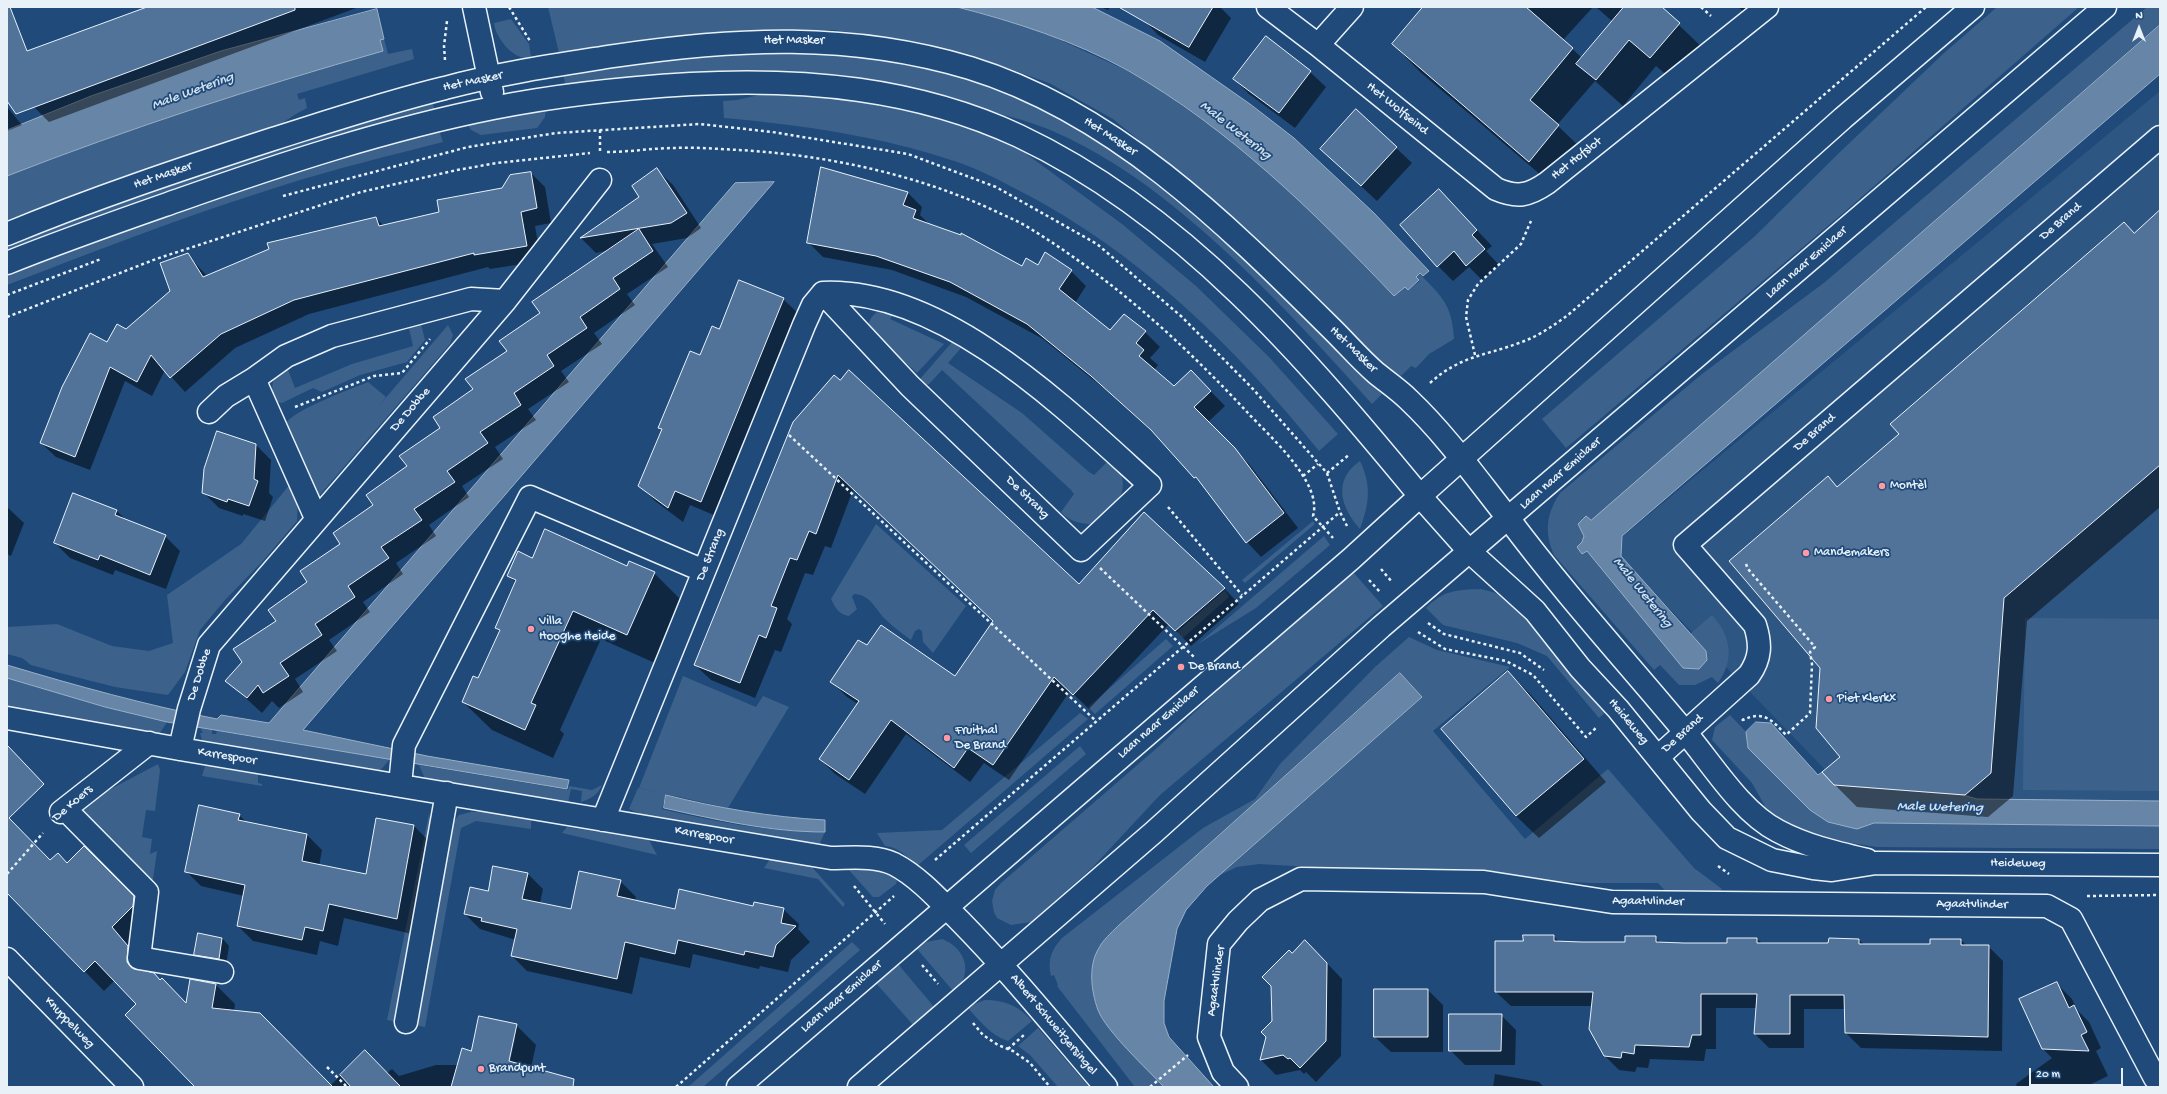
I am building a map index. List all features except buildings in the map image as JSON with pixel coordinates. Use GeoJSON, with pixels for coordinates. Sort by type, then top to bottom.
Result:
{"type":"FeatureCollection","features":[{"type":"Feature","properties":{"kind":"street"},"geometry":{"type":"LineString","coordinates":[[474,7],[496,107]]}},
{"type":"Feature","properties":{"kind":"street","name":"Het Wolfseind"},"geometry":{"type":"LineString","coordinates":[[1268,7],[1318,45],[1496,188],[1510,195],[1532,193]]}},
{"type":"Feature","properties":{"kind":"street"},"geometry":{"type":"LineString","coordinates":[[1318,45],[1352,7]]}},
{"type":"Feature","properties":{"kind":"street","name":"Het Hofslot"},"geometry":{"type":"LineString","coordinates":[[1532,193],[1768,7]]}},
{"type":"Feature","properties":{"kind":"street","name":"Laan naar Emiclaer"},"geometry":{"type":"LineString","coordinates":[[738,1087],[902,943],[946,907],[1364,547],[1837,124],[1973,7]]}},
{"type":"Feature","properties":{"kind":"street","name":"Laan naar Emiclaer"},"geometry":{"type":"LineString","coordinates":[[859,1087],[1154,832],[1381,627],[1411,603],[1508,518],[2105,7]]}},
{"type":"Feature","properties":{"kind":"street","name":"Het Masker"},"geometry":{"type":"LineString","coordinates":[[7,234],[49,216],[217,157],[438,89],[489,78],[544,67],[678,46],[762,41],[834,42],[900,51],[971,68],[1036,94],[1098,127],[1151,165],[1203,207],[1293,290],[1374,370],[1410,400],[1462,460]]}},
{"type":"Feature","properties":{"kind":"street"},"geometry":{"type":"LineString","coordinates":[[7,263],[52,245],[218,186],[333,149],[496,107],[550,98],[652,86],[729,82],[802,84],[853,88],[916,100],[1018,136],[1082,171],[1132,203],[1204,261],[1280,336],[1370,436],[1420,496]]}},
{"type":"Feature","properties":{"kind":"street","name":"De Brand"},"geometry":{"type":"LineString","coordinates":[[1658,757],[1749,675],[1756,664],[1759,652],[1759,639],[1754,625],[1685,545],[2160,137]]}},
{"type":"Feature","properties":{"kind":"street","name":"De Dobbe"},"geometry":{"type":"LineString","coordinates":[[182,740],[209,645],[316,518],[505,301],[600,180]]}},
{"type":"Feature","properties":{"kind":"street"},"geometry":{"type":"LineString","coordinates":[[823,293],[846,292],[870,296],[941,321],[1006,362],[1075,416],[1150,485],[1081,550]]}},
{"type":"Feature","properties":{"kind":"street","name":"De Strang"},"geometry":{"type":"LineString","coordinates":[[603,820],[804,325],[813,305],[823,293],[910,386],[1081,550]]}},
{"type":"Feature","properties":{"kind":"street"},"geometry":{"type":"LineString","coordinates":[[209,412],[226,396],[254,379],[286,356],[332,336],[471,299],[505,301]]}},
{"type":"Feature","properties":{"kind":"street"},"geometry":{"type":"LineString","coordinates":[[254,379],[316,518]]}},
{"type":"Feature","properties":{"kind":"street","name":"Laan naar Emiclaer"},"geometry":{"type":"LineString","coordinates":[[1462,460],[1508,518]]}},
{"type":"Feature","properties":{"kind":"street","name":"Heideweg"},"geometry":{"type":"LineString","coordinates":[[1420,496],[1469,552],[1535,611],[1580,668],[1618,709],[1701,811],[1728,838],[1772,860],[1832,870],[1876,862],[2160,865]]}},
{"type":"Feature","properties":{"kind":"street"},"geometry":{"type":"LineString","coordinates":[[400,785],[404,744],[530,498],[704,571]]}},
{"type":"Feature","properties":{"kind":"street","name":"Heideweg"},"geometry":{"type":"LineString","coordinates":[[1508,518],[1548,572],[1685,732],[1739,798],[1777,831],[1832,852],[1876,862]]}},
{"type":"Feature","properties":{"kind":"street","name":"Karrespoor"},"geometry":{"type":"LineString","coordinates":[[7,718],[148,744],[182,740],[400,785],[831,858],[871,858],[893,864],[914,878],[946,907]]}},
{"type":"Feature","properties":{"kind":"street","name":"De Koers"},"geometry":{"type":"LineString","coordinates":[[63,810],[148,744]]}},
{"type":"Feature","properties":{"kind":"street"},"geometry":{"type":"LineString","coordinates":[[406,1022],[447,793]]}},
{"type":"Feature","properties":{"kind":"street"},"geometry":{"type":"LineString","coordinates":[[63,810],[147,892],[139,958],[222,972]]}},
{"type":"Feature","properties":{"kind":"street","name":"Agaatvlinder"},"geometry":{"type":"LineString","coordinates":[[1238,1087],[1223,1072],[1209,1037],[1219,944],[1260,900],[1301,879],[1484,882],[1612,902],[2047,906],[2071,919],[2153,1080]]}},
{"type":"Feature","properties":{"kind":"street"},"geometry":{"type":"LineString","coordinates":[[946,907],[1001,963]]}},
{"type":"Feature","properties":{"kind":"street","name":"Knuppelweg"},"geometry":{"type":"LineString","coordinates":[[7,960],[132,1087]]}},
{"type":"Feature","properties":{"kind":"street","name":"Albert Schweitzersingel"},"geometry":{"type":"LineString","coordinates":[[1001,963],[1106,1087]]}},
{"type":"Feature","properties":{"kind":"path"},"geometry":{"type":"LineString","coordinates":[[1532,193],[1533,216],[1522,244],[1478,284],[1468,300],[1466,316],[1475,355],[1520,343],[1546,331],[1568,316],[1926,7]]}},
{"type":"Feature","properties":{"kind":"path"},"geometry":{"type":"LineString","coordinates":[[276,198],[468,147],[556,133],[700,124],[772,132],[908,154],[996,188],[1097,244],[1182,317],[1253,389],[1327,473],[1340,512],[1182,646],[914,878],[676,1087]]}},
{"type":"Feature","properties":{"kind":"path"},"geometry":{"type":"LineString","coordinates":[[7,295],[104,258]]}},
{"type":"Feature","properties":{"kind":"path"},"geometry":{"type":"LineString","coordinates":[[271,417],[374,376],[402,373],[430,341],[435,323],[431,309]]}},
{"type":"Feature","properties":{"kind":"path"},"geometry":{"type":"LineString","coordinates":[[784,430],[1096,721]]}},
{"type":"Feature","properties":{"kind":"path"},"geometry":{"type":"LineString","coordinates":[[1303,476],[1318,464]]}},
{"type":"Feature","properties":{"kind":"path"},"geometry":{"type":"LineString","coordinates":[[1150,485],[1242,595]]}},
{"type":"Feature","properties":{"kind":"path"},"geometry":{"type":"LineString","coordinates":[[1364,547],[1427,623],[1444,634],[1520,653],[1546,671]]}},
{"type":"Feature","properties":{"kind":"path"},"geometry":{"type":"LineString","coordinates":[[1081,550],[1194,657]]}},
{"type":"Feature","properties":{"kind":"path"},"geometry":{"type":"LineString","coordinates":[[1592,722],[1602,733]]}},
{"type":"Feature","properties":{"kind":"path","name":"De Koers"},"geometry":{"type":"LineString","coordinates":[[7,874],[63,810]]}},
{"type":"Feature","properties":{"kind":"path"},"geometry":{"type":"LineString","coordinates":[[831,858],[875,912],[983,1034],[998,1044],[1013,1051],[1030,1063],[1050,1087]]}},
{"type":"Feature","properties":{"kind":"path"},"geometry":{"type":"LineString","coordinates":[[1150,1087],[1191,1052]]}},
{"type":"Feature","properties":{"kind":"path"},"geometry":{"type":"LineString","coordinates":[[327,1066],[347,1087]]}},
{"type":"Feature","properties":{"kind":"shaded area"},"geometry":{"type":"Polygon","coordinates":[[[548,7],[957,7],[1038,30],[1126,70],[1157,88],[1222,134],[1297,196],[1394,296],[1405,287],[1408,290],[1420,281],[1416,277],[1420,274],[1440,295],[1448,309],[1453,327],[1454,339],[1429,354],[1416,368],[1411,366],[1401,376],[1386,367],[1342,328],[1288,270],[1179,173],[1113,119],[1049,83],[971,55],[899,39],[833,30],[772,31],[560,57],[548,7]]]}},
{"type":"Feature","properties":{"kind":"shaded area"},"geometry":{"type":"Polygon","coordinates":[[[1997,7],[2079,7],[1849,208],[1566,448],[1542,419],[1755,236],[1840,152],[1943,54],[1997,7]]]}},
{"type":"Feature","properties":{"kind":"shaded area"},"geometry":{"type":"Polygon","coordinates":[[[2147,7],[2160,7],[2160,25],[1591,521],[1586,516],[1578,524],[1584,536],[1582,542],[1577,547],[1582,554],[1587,551],[1706,651],[1690,634],[1712,615],[1727,639],[1729,656],[1727,665],[1718,683],[1712,677],[1695,685],[1679,685],[1660,665],[1654,670],[1554,555],[1549,539],[1548,524],[1552,508],[1560,493],[1702,374],[1825,282],[2147,7]]]}},
{"type":"Feature","properties":{"kind":"shaded area"},"geometry":{"type":"Polygon","coordinates":[[[511,19],[529,44],[531,57],[525,58],[513,53],[507,48],[498,35],[494,23],[511,19]]]}},
{"type":"Feature","properties":{"kind":"shaded area"},"geometry":{"type":"Polygon","coordinates":[[[384,39],[388,54],[412,49],[414,59],[297,94],[299,100],[305,98],[307,108],[267,133],[7,227],[7,176],[100,141],[193,109],[382,51],[380,40],[384,39]]]}},
{"type":"Feature","properties":{"kind":"shaded area"},"geometry":{"type":"Polygon","coordinates":[[[711,51],[871,54],[984,79],[1109,143],[1216,226],[1352,363],[1363,377],[1382,394],[1372,404],[1263,287],[1175,207],[1119,166],[1076,142],[1047,129],[1020,119],[915,90],[890,84],[839,76],[761,72],[722,73],[644,78],[566,88],[563,73],[711,51]]]}},
{"type":"Feature","properties":{"kind":"shaded area"},"geometry":{"type":"Polygon","coordinates":[[[781,90],[886,101],[981,130],[1021,150],[1122,224],[1196,286],[1269,357],[1338,434],[1319,451],[1254,375],[1219,339],[1144,272],[1104,242],[1062,215],[1018,190],[978,170],[962,164],[926,152],[869,138],[782,124],[724,118],[723,101],[737,100],[781,90]]]}},
{"type":"Feature","properties":{"kind":"shaded area"},"geometry":{"type":"Polygon","coordinates":[[[2160,91],[2160,816],[1868,814],[1610,547],[2160,91]]]}},
{"type":"Feature","properties":{"kind":"shaded area"},"geometry":{"type":"Polygon","coordinates":[[[433,103],[435,114],[7,255],[7,243],[135,195],[381,116],[433,103]]]}},
{"type":"Feature","properties":{"kind":"shaded area"},"geometry":{"type":"Polygon","coordinates":[[[546,109],[545,117],[537,128],[481,135],[471,130],[467,124],[546,109]]]}},
{"type":"Feature","properties":{"kind":"shaded area"},"geometry":{"type":"Polygon","coordinates":[[[439,130],[443,142],[321,174],[246,197],[143,233],[7,285],[7,272],[266,179],[439,130]]]}},
{"type":"Feature","properties":{"kind":"shaded area"},"geometry":{"type":"Polygon","coordinates":[[[877,312],[893,315],[890,319],[944,344],[917,373],[906,363],[904,365],[868,330],[870,320],[877,312]]]}},
{"type":"Feature","properties":{"kind":"shaded area"},"geometry":{"type":"Polygon","coordinates":[[[420,320],[425,340],[407,362],[360,375],[322,392],[313,388],[282,403],[276,402],[272,386],[273,382],[275,378],[287,367],[295,388],[352,364],[413,346],[408,324],[420,320]]]}},
{"type":"Feature","properties":{"kind":"shaded area"},"geometry":{"type":"Polygon","coordinates":[[[448,325],[453,335],[450,344],[318,497],[285,424],[291,418],[311,406],[368,382],[386,397],[377,408],[448,325]]]}},
{"type":"Feature","properties":{"kind":"shaded area"},"geometry":{"type":"Polygon","coordinates":[[[953,341],[961,348],[948,363],[1022,413],[1089,472],[1094,475],[1108,461],[1112,463],[1119,471],[1123,487],[1121,494],[1112,508],[1094,524],[1076,522],[1061,512],[1074,494],[1071,490],[942,370],[929,384],[926,385],[920,379],[953,341]]]}},
{"type":"Feature","properties":{"kind":"shaded area"},"geometry":{"type":"Polygon","coordinates":[[[1360,461],[1368,487],[1368,495],[1360,529],[1348,512],[1342,494],[1346,477],[1351,469],[1360,461]]]}},
{"type":"Feature","properties":{"kind":"shaded area"},"geometry":{"type":"Polygon","coordinates":[[[291,483],[298,494],[297,521],[262,562],[225,600],[200,630],[185,672],[168,695],[115,687],[56,672],[31,665],[22,658],[7,654],[7,627],[57,624],[112,646],[149,651],[173,643],[167,595],[241,544],[291,483]]]}},
{"type":"Feature","properties":{"kind":"shaded area"},"geometry":{"type":"Polygon","coordinates":[[[1313,521],[1315,524],[1245,583],[1242,580],[1313,521]]]}},
{"type":"Feature","properties":{"kind":"shaded area"},"geometry":{"type":"Polygon","coordinates":[[[876,524],[966,606],[933,653],[923,642],[922,631],[919,629],[915,631],[911,640],[888,622],[872,603],[864,597],[854,594],[852,597],[857,609],[849,616],[840,612],[831,599],[876,524]]]}},
{"type":"Feature","properties":{"kind":"shaded area"},"geometry":{"type":"Polygon","coordinates":[[[1324,536],[1330,545],[1256,608],[1198,644],[1324,536]]]}},
{"type":"Feature","properties":{"kind":"shaded area"},"geometry":{"type":"Polygon","coordinates":[[[1353,572],[1383,606],[1160,795],[1092,868],[1031,922],[1011,925],[997,918],[992,901],[995,890],[1001,883],[1158,747],[1236,673],[1353,572]]]}},
{"type":"Feature","properties":{"kind":"shaded area"},"geometry":{"type":"Polygon","coordinates":[[[1481,589],[1501,596],[1530,620],[1558,650],[1608,710],[1599,718],[1547,656],[1517,643],[1443,625],[1426,608],[1445,594],[1464,590],[1481,589]]]}},
{"type":"Feature","properties":{"kind":"shaded area"},"geometry":{"type":"Polygon","coordinates":[[[1225,590],[1229,597],[1183,638],[1177,632],[1225,590]]]}},
{"type":"Feature","properties":{"kind":"shaded area"},"geometry":{"type":"Polygon","coordinates":[[[2025,618],[2160,619],[2160,791],[2023,790],[2025,618]]]}},
{"type":"Feature","properties":{"kind":"shaded area"},"geometry":{"type":"Polygon","coordinates":[[[1409,637],[1437,650],[1510,667],[1433,731],[1525,839],[1608,769],[1694,868],[1722,889],[1717,893],[1668,894],[1658,883],[1590,883],[1259,864],[1237,867],[1220,875],[1422,697],[1400,673],[1117,927],[1099,947],[1116,1035],[1164,1087],[1135,1087],[1057,986],[1058,985],[1054,975],[1051,976],[1050,960],[1056,946],[1062,938],[1203,828],[1255,799],[1280,764],[1375,667],[1409,637]]]}},
{"type":"Feature","properties":{"kind":"shaded area"},"geometry":{"type":"Polygon","coordinates":[[[1166,639],[1173,646],[1095,714],[1088,707],[1166,639]]]}},
{"type":"Feature","properties":{"kind":"shaded area"},"geometry":{"type":"Polygon","coordinates":[[[683,676],[756,707],[763,696],[789,707],[728,808],[639,788],[683,676]]]}},
{"type":"Feature","properties":{"kind":"shaded area"},"geometry":{"type":"Polygon","coordinates":[[[7,678],[105,707],[167,722],[160,733],[120,727],[119,729],[7,708],[7,678]]]}},
{"type":"Feature","properties":{"kind":"shaded area"},"geometry":{"type":"Polygon","coordinates":[[[1080,713],[1088,719],[917,866],[899,850],[885,846],[877,833],[942,830],[1080,713]]]}},
{"type":"Feature","properties":{"kind":"shaded area"},"geometry":{"type":"Polygon","coordinates":[[[1730,715],[1746,732],[1748,748],[1810,810],[1828,822],[1857,829],[1874,823],[2160,826],[2160,849],[1877,847],[1832,840],[1810,833],[1780,818],[1766,808],[1752,783],[1712,740],[1715,727],[1730,715]]]}},
{"type":"Feature","properties":{"kind":"shaded area"},"geometry":{"type":"Polygon","coordinates":[[[200,728],[212,730],[212,734],[216,734],[217,731],[390,759],[378,773],[244,750],[244,747],[202,740],[200,733],[203,733],[200,728]]]}},
{"type":"Feature","properties":{"kind":"shaded area"},"geometry":{"type":"Polygon","coordinates":[[[1080,746],[1086,754],[971,853],[964,845],[1080,746]]]}},
{"type":"Feature","properties":{"kind":"shaded area"},"geometry":{"type":"Polygon","coordinates":[[[158,764],[160,770],[155,811],[146,810],[142,837],[152,839],[150,854],[157,851],[152,886],[75,808],[158,764]]]}},
{"type":"Feature","properties":{"kind":"shaded area"},"geometry":{"type":"Polygon","coordinates":[[[419,765],[568,790],[569,786],[592,790],[602,785],[593,796],[581,802],[582,791],[571,789],[568,803],[426,781],[419,765]]]}},
{"type":"Feature","properties":{"kind":"shaded area"},"geometry":{"type":"Polygon","coordinates":[[[205,766],[258,774],[258,783],[262,784],[262,786],[202,776],[205,766]]]}},
{"type":"Feature","properties":{"kind":"shaded area"},"geometry":{"type":"Polygon","coordinates":[[[638,788],[666,794],[662,809],[682,814],[763,828],[804,832],[825,832],[819,845],[643,815],[629,809],[638,788]]]}},
{"type":"Feature","properties":{"kind":"shaded area"},"geometry":{"type":"Polygon","coordinates":[[[471,812],[484,812],[531,820],[531,829],[476,821],[461,828],[425,1027],[414,1025],[450,826],[459,815],[471,812]]]}},
{"type":"Feature","properties":{"kind":"shaded area"},"geometry":{"type":"Polygon","coordinates":[[[429,814],[432,824],[398,1022],[387,1020],[429,814]]]}},
{"type":"Feature","properties":{"kind":"shaded area"},"geometry":{"type":"Polygon","coordinates":[[[567,827],[649,840],[657,855],[562,833],[567,827]]]}},
{"type":"Feature","properties":{"kind":"shaded area"},"geometry":{"type":"Polygon","coordinates":[[[770,859],[811,866],[845,904],[843,907],[818,879],[764,868],[770,859]]]}},
{"type":"Feature","properties":{"kind":"shaded area"},"geometry":{"type":"Polygon","coordinates":[[[871,868],[895,877],[897,881],[896,884],[879,897],[873,897],[848,869],[871,868]]]}},
{"type":"Feature","properties":{"kind":"shaded area"},"geometry":{"type":"Polygon","coordinates":[[[942,939],[957,949],[962,955],[964,962],[964,977],[954,992],[917,949],[926,942],[942,939]]]}},
{"type":"Feature","properties":{"kind":"shaded area"},"geometry":{"type":"Polygon","coordinates":[[[852,942],[860,950],[703,1087],[688,1087],[852,942]]]}},
{"type":"Feature","properties":{"kind":"shaded area"},"geometry":{"type":"Polygon","coordinates":[[[898,964],[935,1008],[914,1026],[874,981],[898,964]]]}},
{"type":"Feature","properties":{"kind":"shaded area"},"geometry":{"type":"Polygon","coordinates":[[[985,1000],[999,1001],[1011,1005],[1022,1011],[1032,1021],[1008,1041],[996,1035],[986,1027],[967,1007],[985,1000]]]}},
{"type":"Feature","properties":{"kind":"shaded area"},"geometry":{"type":"Polygon","coordinates":[[[1038,1028],[1089,1087],[1058,1087],[1030,1055],[1018,1046],[1038,1028]]]}},
{"type":"Feature","properties":{"kind":"water","name":"Male Wetering"},"geometry":{"type":"Polygon","coordinates":[[[957,7],[1092,7],[1160,41],[1250,104],[1294,138],[1374,213],[1429,271],[1423,276],[1420,273],[1416,277],[1419,280],[1408,290],[1405,287],[1394,296],[1333,233],[1269,173],[1201,118],[1165,93],[1127,70],[1065,41],[1001,19],[957,7]]]}},
{"type":"Feature","properties":{"kind":"water","name":"Male Wetering"},"geometry":{"type":"Polygon","coordinates":[[[377,9],[384,39],[380,40],[383,51],[194,109],[100,141],[7,176],[7,130],[91,96],[221,51],[377,9]]]}},
{"type":"Feature","properties":{"kind":"water","name":"Male Wetering"},"geometry":{"type":"Polygon","coordinates":[[[2160,25],[2160,74],[1622,536],[1621,556],[1706,651],[1707,660],[1699,669],[1683,668],[1587,551],[1582,554],[1577,547],[1582,542],[1584,536],[1578,524],[1586,516],[1591,520],[2160,25]]]}},
{"type":"Feature","properties":{"kind":"water"},"geometry":{"type":"Polygon","coordinates":[[[774,182],[303,730],[427,756],[569,780],[567,789],[167,722],[105,707],[7,678],[7,665],[112,695],[190,714],[217,719],[221,715],[269,723],[735,183],[774,182]]]}},
{"type":"Feature","properties":{"kind":"water"},"geometry":{"type":"Polygon","coordinates":[[[1400,673],[1422,697],[1207,886],[1186,910],[1177,929],[1164,1001],[1164,1023],[1169,1037],[1214,1087],[1164,1087],[1118,1039],[1102,1019],[1098,1010],[1092,987],[1092,970],[1093,962],[1101,945],[1117,927],[1400,673]]]}},
{"type":"Feature","properties":{"kind":"water","name":"Male Wetering"},"geometry":{"type":"Polygon","coordinates":[[[1756,722],[1771,723],[1818,775],[1822,772],[1834,785],[1963,795],[1977,799],[2160,801],[2160,826],[1874,823],[1857,829],[1828,822],[1810,810],[1748,748],[1746,732],[1756,722]]]}},
{"type":"Feature","properties":{"kind":"water"},"geometry":{"type":"Polygon","coordinates":[[[666,795],[744,811],[784,817],[825,820],[825,832],[764,828],[664,808],[666,795]]]}},
{"type":"Feature","properties":{"kind":"place","name":"Montèl"},"geometry":{"type":"Point","coordinates":[1882,486]}},
{"type":"Feature","properties":{"kind":"place","name":"Mandemakers"},"geometry":{"type":"Point","coordinates":[1806,553]}},
{"type":"Feature","properties":{"kind":"place","name":"Villa Hooghe Heide"},"geometry":{"type":"Point","coordinates":[531,629]}},
{"type":"Feature","properties":{"kind":"place","name":"De Brand"},"geometry":{"type":"Point","coordinates":[1181,667]}},
{"type":"Feature","properties":{"kind":"place","name":"Piet Klerkx"},"geometry":{"type":"Point","coordinates":[1829,699]}},
{"type":"Feature","properties":{"kind":"place","name":"Fruithal De Brand"},"geometry":{"type":"Point","coordinates":[947,738]}},
{"type":"Feature","properties":{"kind":"place","name":"Brandpunt"},"geometry":{"type":"Point","coordinates":[481,1069]}}]}
